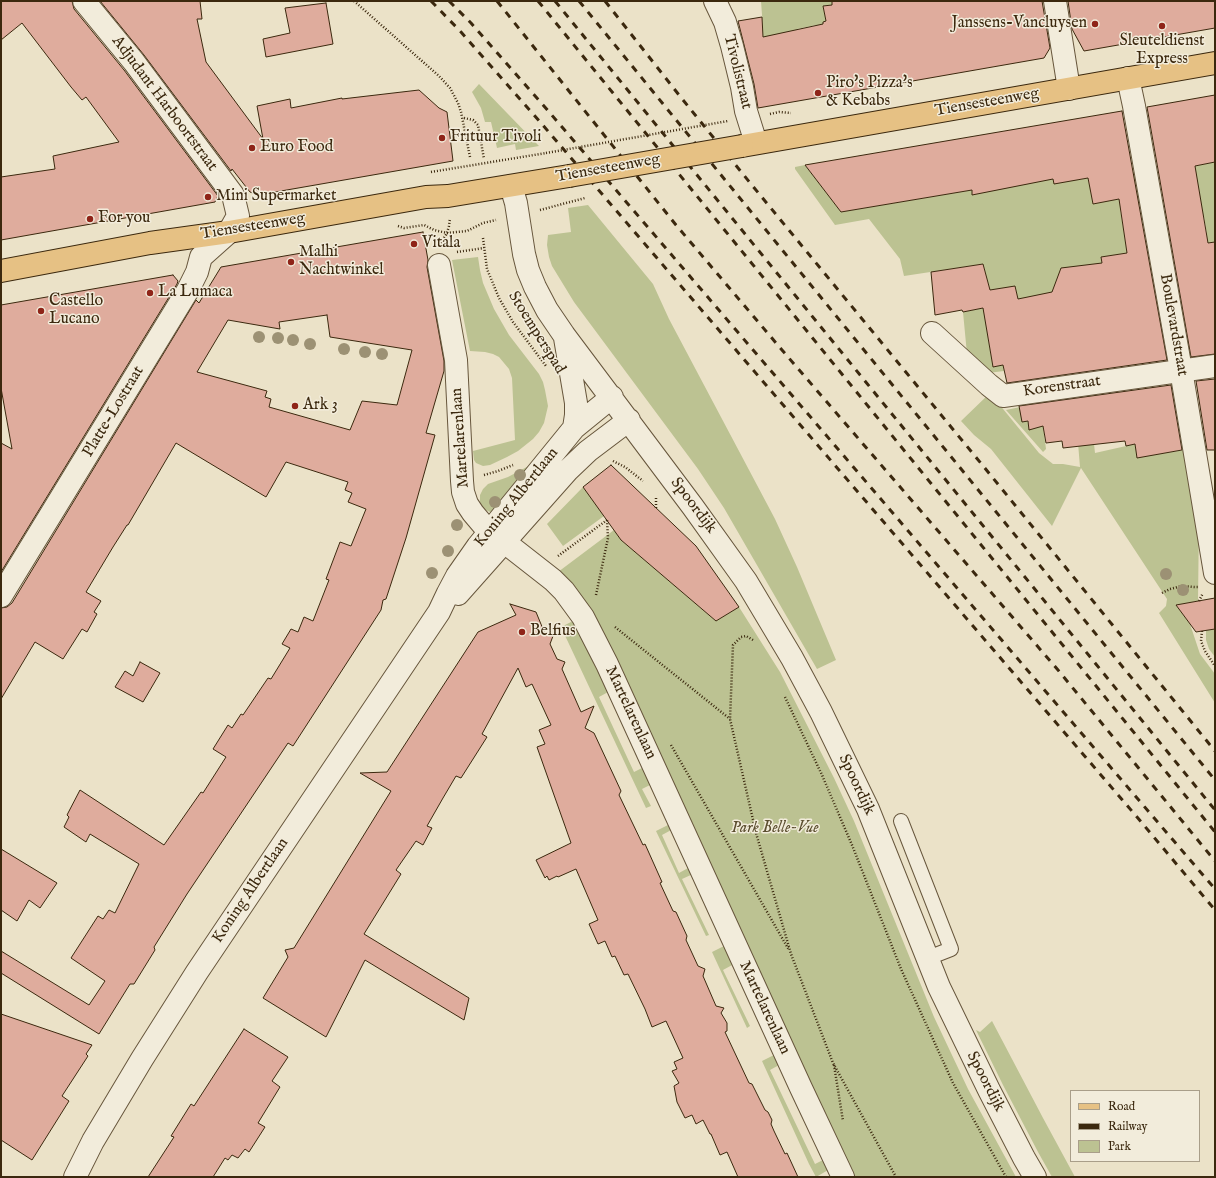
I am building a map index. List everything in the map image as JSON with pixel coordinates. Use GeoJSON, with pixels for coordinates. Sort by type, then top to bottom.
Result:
{"type":"FeatureCollection","features":[{"type":"Feature","properties":{"kind":"main road","name":"Tiensesteenweg"},"geometry":{"type":"LineString","coordinates":[[1,271],[150,243],[229,232],[426,197],[448,196],[511,186],[1215,63]]}},
{"type":"Feature","properties":{"kind":"street","name":"Adjudant Harboortstraat"},"geometry":{"type":"LineString","coordinates":[[84,1],[134,62],[233,195],[238,216],[229,232]]}},
{"type":"Feature","properties":{"kind":"street","name":"Tivolistraat"},"geometry":{"type":"LineString","coordinates":[[715,1],[732,46],[742,87],[749,145]]}},
{"type":"Feature","properties":{"kind":"street"},"geometry":{"type":"LineString","coordinates":[[1055,1],[1069,88]]}},
{"type":"Feature","properties":{"kind":"street","name":"Boulevardstraat"},"geometry":{"type":"LineString","coordinates":[[1128,78],[1181,370],[1215,572]]}},
{"type":"Feature","properties":{"kind":"street"},"geometry":{"type":"LineString","coordinates":[[511,186],[516,203],[524,254],[528,270],[535,287],[547,310],[564,335],[629,420]]}},
{"type":"Feature","properties":{"kind":"street","name":"Platte-Lostraat"},"geometry":{"type":"LineString","coordinates":[[1,596],[188,290],[197,272],[201,257],[229,232]]}},
{"type":"Feature","properties":{"kind":"street","name":"Martelarenlaan"},"geometry":{"type":"LineString","coordinates":[[446,259],[456,360],[462,481],[463,492],[467,504],[480,522],[564,591],[583,617],[599,647],[843,1177]]}},
{"type":"Feature","properties":{"kind":"street","name":"Korenstraat"},"geometry":{"type":"LineString","coordinates":[[932,333],[1003,396],[1215,366]]}},
{"type":"Feature","properties":{"kind":"street"},"geometry":{"type":"LineString","coordinates":[[564,335],[576,403],[574,428]]}},
{"type":"Feature","properties":{"kind":"street","name":"Koning Albertlaan"},"geometry":{"type":"LineString","coordinates":[[75,1177],[93,1141],[142,1059],[197,972],[439,612],[470,582],[497,537],[574,428],[612,397]]}},
{"type":"Feature","properties":{"kind":"street","name":"Koning Albertlaan"},"geometry":{"type":"LineString","coordinates":[[497,537],[588,451],[629,420]]}},
{"type":"Feature","properties":{"kind":"street","name":"Spoordijk"},"geometry":{"type":"LineString","coordinates":[[629,420],[738,569],[767,614],[792,658],[843,756],[868,808],[939,987],[1024,1158],[1035,1177]]}},
{"type":"Feature","properties":{"kind":"lane"},"geometry":{"type":"LineString","coordinates":[[901,821],[951,949],[928,958]]}},
{"type":"Feature","properties":{"kind":"path"},"geometry":{"type":"LineString","coordinates":[[354,1],[444,81],[458,103],[463,118],[470,157]]}},
{"type":"Feature","properties":{"kind":"path"},"geometry":{"type":"LineString","coordinates":[[463,118],[473,120],[478,125],[484,159]]}},
{"type":"Feature","properties":{"kind":"path"},"geometry":{"type":"LineString","coordinates":[[444,170],[728,121]]}},
{"type":"Feature","properties":{"kind":"path"},"geometry":{"type":"LineString","coordinates":[[560,205],[590,198]]}},
{"type":"Feature","properties":{"kind":"path","name":"Stoemperspad"},"geometry":{"type":"LineString","coordinates":[[483,238],[488,269],[492,282],[505,310],[549,372]]}},
{"type":"Feature","properties":{"kind":"path"},"geometry":{"type":"LineString","coordinates":[[446,259],[484,248]]}},
{"type":"Feature","properties":{"kind":"path"},"geometry":{"type":"LineString","coordinates":[[607,462],[612,461],[625,467],[647,484]]}},
{"type":"Feature","properties":{"kind":"path"},"geometry":{"type":"LineString","coordinates":[[462,481],[498,471],[518,463]]}},
{"type":"Feature","properties":{"kind":"path"},"geometry":{"type":"LineString","coordinates":[[656,493],[656,508]]}},
{"type":"Feature","properties":{"kind":"path"},"geometry":{"type":"LineString","coordinates":[[540,570],[607,520],[608,538],[595,599]]}},
{"type":"Feature","properties":{"kind":"path"},"geometry":{"type":"LineString","coordinates":[[1162,593],[1182,586],[1198,586]]}},
{"type":"Feature","properties":{"kind":"path"},"geometry":{"type":"LineString","coordinates":[[612,624],[730,719]]}},
{"type":"Feature","properties":{"kind":"path"},"geometry":{"type":"LineString","coordinates":[[1202,631],[1201,641],[1205,651],[1215,666]]}},
{"type":"Feature","properties":{"kind":"path"},"geometry":{"type":"LineString","coordinates":[[754,641],[746,636],[740,637],[733,645],[730,719],[756,834],[791,954],[833,1063],[896,1177]]}},
{"type":"Feature","properties":{"kind":"path"},"geometry":{"type":"LineString","coordinates":[[785,696],[831,796],[901,969],[953,1083],[1006,1177]]}},
{"type":"Feature","properties":{"kind":"path"},"geometry":{"type":"LineString","coordinates":[[687,775],[791,954]]}},
{"type":"Feature","properties":{"kind":"green space"},"geometry":{"type":"Polygon","coordinates":[[[761,1],[832,1],[832,5],[823,6],[826,21],[823,22],[830,58],[823,59],[816,25],[797,29],[801,50],[758,50],[746,53],[740,33],[763,29],[761,1]]]}},
{"type":"Feature","properties":{"kind":"green space"},"geometry":{"type":"Polygon","coordinates":[[[479,84],[539,146],[516,150],[515,144],[497,148],[491,122],[485,122],[481,108],[472,92],[479,84]]]}},
{"type":"Feature","properties":{"kind":"green space"},"geometry":{"type":"Polygon","coordinates":[[[1215,162],[1215,242],[1202,245],[1207,235],[1204,217],[1186,220],[1195,166],[1215,162]]]}},
{"type":"Feature","properties":{"kind":"green space"},"geometry":{"type":"Polygon","coordinates":[[[805,165],[841,212],[972,190],[972,194],[1076,168],[1078,180],[1088,178],[1093,204],[1118,199],[1124,174],[1134,172],[1140,205],[1120,208],[1127,253],[1101,257],[1103,272],[988,338],[993,367],[1003,365],[1004,371],[988,373],[967,354],[963,312],[1018,299],[1015,287],[990,290],[983,264],[904,276],[900,259],[869,219],[835,225],[795,169],[795,167],[805,165]]]}},
{"type":"Feature","properties":{"kind":"green space"},"geometry":{"type":"Polygon","coordinates":[[[588,205],[653,284],[669,319],[775,519],[836,660],[817,669],[724,508],[698,469],[574,302],[552,266],[547,245],[548,235],[571,232],[568,208],[588,205]]]}},
{"type":"Feature","properties":{"kind":"green space"},"geometry":{"type":"Polygon","coordinates":[[[478,257],[483,283],[494,309],[509,335],[539,374],[543,382],[548,406],[544,423],[533,439],[518,451],[507,457],[490,465],[483,466],[476,463],[474,460],[473,451],[515,440],[512,378],[509,369],[499,357],[493,354],[470,351],[452,260],[478,257]]]}},
{"type":"Feature","properties":{"kind":"green space"},"geometry":{"type":"Polygon","coordinates":[[[990,393],[1039,453],[1053,464],[1080,467],[1078,443],[1094,444],[1095,453],[1135,444],[1138,457],[1185,450],[1199,519],[1198,601],[1176,605],[1190,624],[1200,654],[1215,674],[1215,703],[1159,613],[1166,606],[1167,599],[1081,468],[1052,526],[991,449],[974,435],[961,421],[990,393]]]}},
{"type":"Feature","properties":{"kind":"green space"},"geometry":{"type":"Polygon","coordinates":[[[1025,406],[1029,429],[1043,426],[1046,449],[1043,452],[1006,410],[1025,406]]]}},
{"type":"Feature","properties":{"kind":"green space"},"geometry":{"type":"Polygon","coordinates":[[[538,461],[492,513],[482,508],[480,495],[488,484],[508,477],[538,461]]]}},
{"type":"Feature","properties":{"kind":"green space"},"geometry":{"type":"Polygon","coordinates":[[[583,487],[604,516],[563,546],[547,524],[583,487]]]}},
{"type":"Feature","properties":{"kind":"green space","name":"Park Belle-Vue"},"geometry":{"type":"Polygon","coordinates":[[[614,530],[621,540],[716,621],[739,607],[780,672],[834,778],[854,821],[934,1017],[968,1089],[1016,1177],[853,1177],[558,572],[614,530]]]}},
{"type":"Feature","properties":{"kind":"green space"},"geometry":{"type":"Polygon","coordinates":[[[573,621],[610,691],[599,697],[634,772],[644,767],[652,784],[642,789],[651,806],[646,808],[561,627],[573,621]]]}},
{"type":"Feature","properties":{"kind":"green space"},"geometry":{"type":"Polygon","coordinates":[[[1215,629],[1215,657],[1209,649],[1206,640],[1206,630],[1215,629]]]}},
{"type":"Feature","properties":{"kind":"green space"},"geometry":{"type":"Polygon","coordinates":[[[670,824],[673,829],[662,835],[679,873],[690,867],[693,874],[682,879],[709,935],[706,936],[656,831],[670,824]]]}},
{"type":"Feature","properties":{"kind":"green space"},"geometry":{"type":"Polygon","coordinates":[[[726,945],[734,964],[723,970],[750,1026],[747,1028],[712,952],[726,945]]]}},
{"type":"Feature","properties":{"kind":"green space"},"geometry":{"type":"Polygon","coordinates":[[[992,1021],[1075,1177],[1052,1177],[1038,1152],[976,1030],[980,1032],[992,1021]]]}},
{"type":"Feature","properties":{"kind":"green space"},"geometry":{"type":"Polygon","coordinates":[[[776,1054],[781,1064],[770,1070],[815,1164],[825,1159],[830,1169],[816,1177],[762,1061],[776,1054]]]}},
{"type":"Feature","properties":{"kind":"building"},"geometry":{"type":"Polygon","coordinates":[[[1,1],[72,1],[74,9],[124,70],[218,196],[215,202],[1,240],[1,177],[55,169],[53,156],[119,142],[86,97],[82,100],[22,23],[1,40],[1,1]]]}},
{"type":"Feature","properties":{"kind":"building"},"geometry":{"type":"Polygon","coordinates":[[[100,1],[200,1],[202,19],[197,19],[206,62],[263,139],[257,106],[290,99],[291,108],[342,98],[419,90],[439,108],[447,112],[453,161],[258,195],[250,192],[232,169],[231,171],[144,55],[100,1]]]}},
{"type":"Feature","properties":{"kind":"building"},"geometry":{"type":"Polygon","coordinates":[[[832,1],[1042,1],[1050,48],[1044,58],[758,108],[754,84],[738,21],[762,17],[763,37],[823,24],[823,22],[826,21],[823,6],[832,5],[832,1]]]}},
{"type":"Feature","properties":{"kind":"building"},"geometry":{"type":"Polygon","coordinates":[[[1068,1],[1215,1],[1215,28],[1084,51],[1072,29],[1068,1]]]}},
{"type":"Feature","properties":{"kind":"building"},"geometry":{"type":"Polygon","coordinates":[[[326,3],[333,44],[266,57],[263,39],[290,33],[285,8],[326,3]]]}},
{"type":"Feature","properties":{"kind":"building"},"geometry":{"type":"Polygon","coordinates":[[[1215,95],[1215,162],[1195,166],[1208,243],[1215,242],[1215,354],[1191,357],[1147,107],[1215,95]]]}},
{"type":"Feature","properties":{"kind":"building"},"geometry":{"type":"Polygon","coordinates":[[[1122,111],[1167,360],[1007,383],[1003,365],[993,367],[983,308],[935,315],[931,272],[983,264],[990,290],[1015,286],[1018,299],[1052,292],[1061,268],[1102,263],[1101,257],[1127,253],[1119,199],[1093,204],[1088,178],[1054,184],[1053,179],[972,195],[972,190],[841,212],[805,165],[1122,111]]]}},
{"type":"Feature","properties":{"kind":"building"},"geometry":{"type":"Polygon","coordinates":[[[423,232],[428,260],[427,267],[444,361],[444,371],[426,433],[435,435],[406,538],[386,599],[383,600],[381,610],[293,746],[288,743],[187,894],[154,947],[155,950],[134,984],[130,984],[99,1034],[1,973],[1,951],[89,1005],[105,981],[71,958],[98,916],[103,919],[109,910],[115,913],[139,864],[90,834],[86,842],[64,827],[69,817],[67,815],[80,790],[164,845],[201,792],[203,793],[226,757],[213,749],[228,725],[232,728],[241,714],[243,715],[268,678],[271,679],[290,648],[282,644],[291,629],[298,632],[304,617],[313,621],[329,580],[326,579],[340,542],[351,546],[366,509],[348,502],[352,493],[345,490],[348,482],[286,462],[266,497],[176,443],[128,525],[86,592],[101,601],[94,612],[97,614],[87,632],[82,629],[63,659],[35,642],[1,699],[1,608],[7,607],[12,603],[196,300],[199,303],[221,267],[423,232]],[[327,315],[279,322],[280,329],[228,320],[197,372],[267,391],[265,397],[271,399],[269,407],[350,430],[362,401],[397,405],[412,350],[330,337],[327,315]]]}},
{"type":"Feature","properties":{"kind":"building"},"geometry":{"type":"Polygon","coordinates":[[[173,275],[178,281],[177,284],[1,572],[1,443],[12,449],[1,388],[1,305],[173,275]]]}},
{"type":"Feature","properties":{"kind":"building"},"geometry":{"type":"Polygon","coordinates":[[[1215,379],[1215,450],[1207,450],[1196,381],[1215,379]]]}},
{"type":"Feature","properties":{"kind":"building"},"geometry":{"type":"Polygon","coordinates":[[[1171,385],[1182,450],[1137,458],[1135,444],[1126,446],[1125,441],[1063,448],[1062,441],[1046,443],[1043,426],[1029,430],[1028,421],[1022,422],[1019,406],[1171,385]]]}},
{"type":"Feature","properties":{"kind":"building"},"geometry":{"type":"Polygon","coordinates":[[[611,465],[696,546],[739,607],[716,621],[621,540],[583,487],[611,465]]]}},
{"type":"Feature","properties":{"kind":"building"},"geometry":{"type":"Polygon","coordinates":[[[1215,598],[1215,629],[1196,632],[1176,605],[1215,598]]]}},
{"type":"Feature","properties":{"kind":"building"},"geometry":{"type":"Polygon","coordinates":[[[510,604],[536,612],[545,634],[553,636],[550,644],[557,659],[565,662],[562,669],[581,712],[594,706],[585,728],[594,733],[621,791],[619,795],[643,845],[645,844],[662,882],[660,883],[687,936],[686,940],[698,966],[705,969],[703,976],[716,1006],[724,1008],[721,1013],[727,1023],[727,1031],[725,1032],[749,1083],[752,1084],[765,1110],[768,1112],[772,1120],[771,1124],[774,1131],[785,1154],[787,1153],[798,1177],[738,1177],[727,1152],[720,1155],[703,1120],[696,1124],[692,1115],[685,1118],[677,1102],[674,1086],[679,1083],[672,1071],[677,1069],[674,1062],[683,1058],[666,1021],[652,1027],[628,974],[624,975],[615,956],[612,957],[605,941],[598,944],[589,924],[598,920],[576,869],[549,880],[547,876],[545,878],[536,860],[571,843],[537,747],[545,744],[539,730],[551,725],[532,684],[526,687],[518,668],[482,734],[487,737],[461,778],[456,776],[427,826],[432,828],[423,845],[416,841],[396,870],[401,874],[364,934],[469,998],[464,1020],[365,960],[326,1037],[263,998],[288,957],[285,950],[294,948],[391,791],[360,773],[387,772],[478,632],[516,615],[510,604]]]}},
{"type":"Feature","properties":{"kind":"building"},"geometry":{"type":"Polygon","coordinates":[[[140,662],[160,673],[143,702],[115,687],[125,671],[133,676],[140,662]]]}},
{"type":"Feature","properties":{"kind":"building"},"geometry":{"type":"Polygon","coordinates":[[[1,849],[57,883],[40,908],[29,900],[17,921],[1,910],[1,849]]]}},
{"type":"Feature","properties":{"kind":"building"},"geometry":{"type":"Polygon","coordinates":[[[1,1014],[92,1045],[86,1054],[88,1056],[62,1096],[69,1101],[32,1160],[1,1140],[1,1014]]]}},
{"type":"Feature","properties":{"kind":"building"},"geometry":{"type":"Polygon","coordinates":[[[244,1029],[288,1057],[272,1081],[280,1087],[258,1123],[265,1127],[249,1152],[245,1149],[238,1158],[232,1155],[228,1160],[225,1158],[213,1177],[148,1177],[174,1137],[171,1136],[191,1104],[194,1106],[244,1029]]]}},
{"type":"Feature","properties":{"kind":"railway"},"geometry":{"type":"LineString","coordinates":[[431,1],[461,32],[541,123],[1137,817],[1215,910]]}},
{"type":"Feature","properties":{"kind":"railway"},"geometry":{"type":"LineString","coordinates":[[449,1],[471,23],[550,113],[1215,889]]}},
{"type":"Feature","properties":{"kind":"railway"},"geometry":{"type":"LineString","coordinates":[[497,1],[676,225],[1058,670],[1215,861]]}},
{"type":"Feature","properties":{"kind":"railway"},"geometry":{"type":"LineString","coordinates":[[538,1],[1215,832]]}},
{"type":"Feature","properties":{"kind":"railway"},"geometry":{"type":"LineString","coordinates":[[555,1],[1215,810]]}},
{"type":"Feature","properties":{"kind":"railway"},"geometry":{"type":"LineString","coordinates":[[579,1],[1215,780]]}},
{"type":"Feature","properties":{"kind":"railway"},"geometry":{"type":"LineString","coordinates":[[605,1],[751,184],[1215,751]]}},
{"type":"Feature","properties":{"kind":"place","name":"Janssens-Vancluysen"},"geometry":{"type":"Point","coordinates":[1095,24]}},
{"type":"Feature","properties":{"kind":"place","name":"Sleuteldienst Express"},"geometry":{"type":"Point","coordinates":[1162,26]}},
{"type":"Feature","properties":{"kind":"place","name":"Piro's Pizza's & Kebabs"},"geometry":{"type":"Point","coordinates":[818,93]}},
{"type":"Feature","properties":{"kind":"place","name":"Frituur Tivoli"},"geometry":{"type":"Point","coordinates":[442,138]}},
{"type":"Feature","properties":{"kind":"place","name":"Euro Food"},"geometry":{"type":"Point","coordinates":[252,148]}},
{"type":"Feature","properties":{"kind":"place","name":"Mini Supermarket"},"geometry":{"type":"Point","coordinates":[208,197]}},
{"type":"Feature","properties":{"kind":"place","name":"For you"},"geometry":{"type":"Point","coordinates":[90,219]}},
{"type":"Feature","properties":{"kind":"place","name":"Vitala"},"geometry":{"type":"Point","coordinates":[414,244]}},
{"type":"Feature","properties":{"kind":"place","name":"Malhi Nachtwinkel"},"geometry":{"type":"Point","coordinates":[291,262]}},
{"type":"Feature","properties":{"kind":"place","name":"La Lumaca"},"geometry":{"type":"Point","coordinates":[150,293]}},
{"type":"Feature","properties":{"kind":"place","name":"Castello Lucano"},"geometry":{"type":"Point","coordinates":[41,311]}},
{"type":"Feature","properties":{"kind":"place","name":"Ark 3"},"geometry":{"type":"Point","coordinates":[295,406]}},
{"type":"Feature","properties":{"kind":"place","name":"Belfius"},"geometry":{"type":"Point","coordinates":[522,632]}}]}
